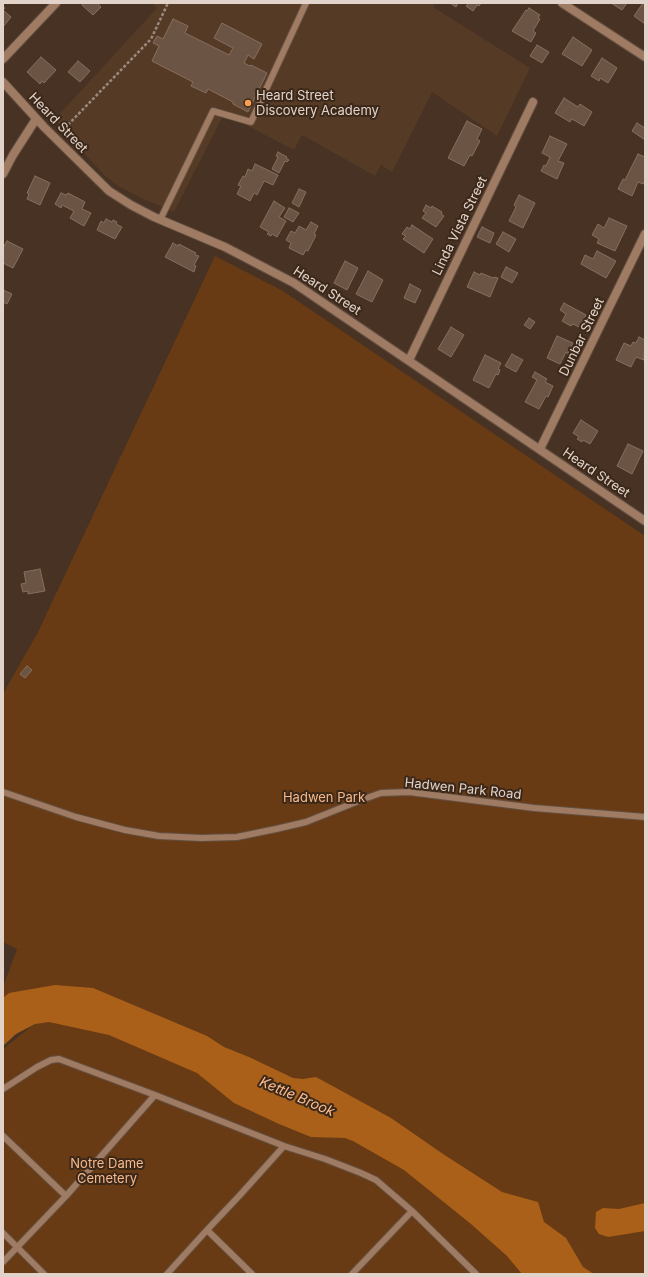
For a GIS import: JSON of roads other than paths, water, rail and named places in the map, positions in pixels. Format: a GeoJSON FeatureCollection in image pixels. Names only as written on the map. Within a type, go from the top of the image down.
{"type":"FeatureCollection","features":[{"type":"Feature","properties":{"kind":"street"},"geometry":{"type":"LineString","coordinates":[[3,59],[56,3]]}},
{"type":"Feature","properties":{"kind":"street"},"geometry":{"type":"LineString","coordinates":[[562,3],[645,57]]}},
{"type":"Feature","properties":{"kind":"street","name":"Heard Street"},"geometry":{"type":"LineString","coordinates":[[3,82],[36,119],[109,191],[131,205],[160,220],[226,247],[294,283],[645,521]]}},
{"type":"Feature","properties":{"kind":"street","name":"Linda Vista Street"},"geometry":{"type":"LineString","coordinates":[[409,360],[533,102]]}},
{"type":"Feature","properties":{"kind":"street"},"geometry":{"type":"LineString","coordinates":[[3,174],[12,155],[36,119]]}},
{"type":"Feature","properties":{"kind":"street","name":"Dunbar Street"},"geometry":{"type":"LineString","coordinates":[[540,449],[645,234]]}},
{"type":"Feature","properties":{"kind":"lane"},"geometry":{"type":"LineString","coordinates":[[160,220],[213,111],[251,122],[306,3]]}},
{"type":"Feature","properties":{"kind":"lane","name":"Hadwen Park Road"},"geometry":{"type":"LineString","coordinates":[[3,792],[76,817],[126,830],[159,836],[201,838],[237,837],[306,822],[381,793],[409,792],[534,808],[645,817]]}},
{"type":"Feature","properties":{"kind":"lane"},"geometry":{"type":"LineString","coordinates":[[3,1089],[37,1067],[51,1060],[59,1059],[284,1146],[339,1165],[376,1180],[412,1211],[476,1274]]}},
{"type":"Feature","properties":{"kind":"lane"},"geometry":{"type":"LineString","coordinates":[[3,1262],[66,1196],[154,1095]]}},
{"type":"Feature","properties":{"kind":"lane"},"geometry":{"type":"LineString","coordinates":[[3,1136],[66,1196]]}},
{"type":"Feature","properties":{"kind":"lane"},"geometry":{"type":"LineString","coordinates":[[167,1274],[284,1146]]}},
{"type":"Feature","properties":{"kind":"lane"},"geometry":{"type":"LineString","coordinates":[[352,1274],[412,1211]]}},
{"type":"Feature","properties":{"kind":"lane"},"geometry":{"type":"LineString","coordinates":[[207,1230],[252,1274]]}},
{"type":"Feature","properties":{"kind":"lane"},"geometry":{"type":"LineString","coordinates":[[3,1233],[44,1274]]}},
{"type":"Feature","properties":{"kind":"water","name":"Kettle Brook"},"geometry":{"type":"Polygon","coordinates":[[[55,985],[93,988],[207,1036],[224,1047],[293,1078],[303,1079],[316,1077],[391,1118],[502,1192],[538,1202],[544,1222],[566,1238],[583,1267],[594,1274],[522,1274],[507,1256],[471,1224],[404,1170],[345,1138],[311,1137],[279,1124],[234,1103],[197,1073],[109,1035],[49,1022],[35,1024],[16,1034],[3,1046],[3,998],[9,993],[55,985]]]}},
{"type":"Feature","properties":{"kind":"water"},"geometry":{"type":"Polygon","coordinates":[[[645,1203],[645,1231],[608,1237],[599,1234],[595,1228],[596,1212],[603,1208],[619,1209],[645,1203]]]}},
{"type":"Feature","properties":{"kind":"place","name":"Heard Street Discovery Academy"},"geometry":{"type":"Point","coordinates":[248,103]}},
{"type":"Feature","properties":{"kind":"park label","name":"Hadwen Park"},"geometry":{"type":"Point","coordinates":[324,798]}},
{"type":"Feature","properties":{"kind":"park label","name":"Notre Dame Cemetery"},"geometry":{"type":"Point","coordinates":[107,1172]}}]}
